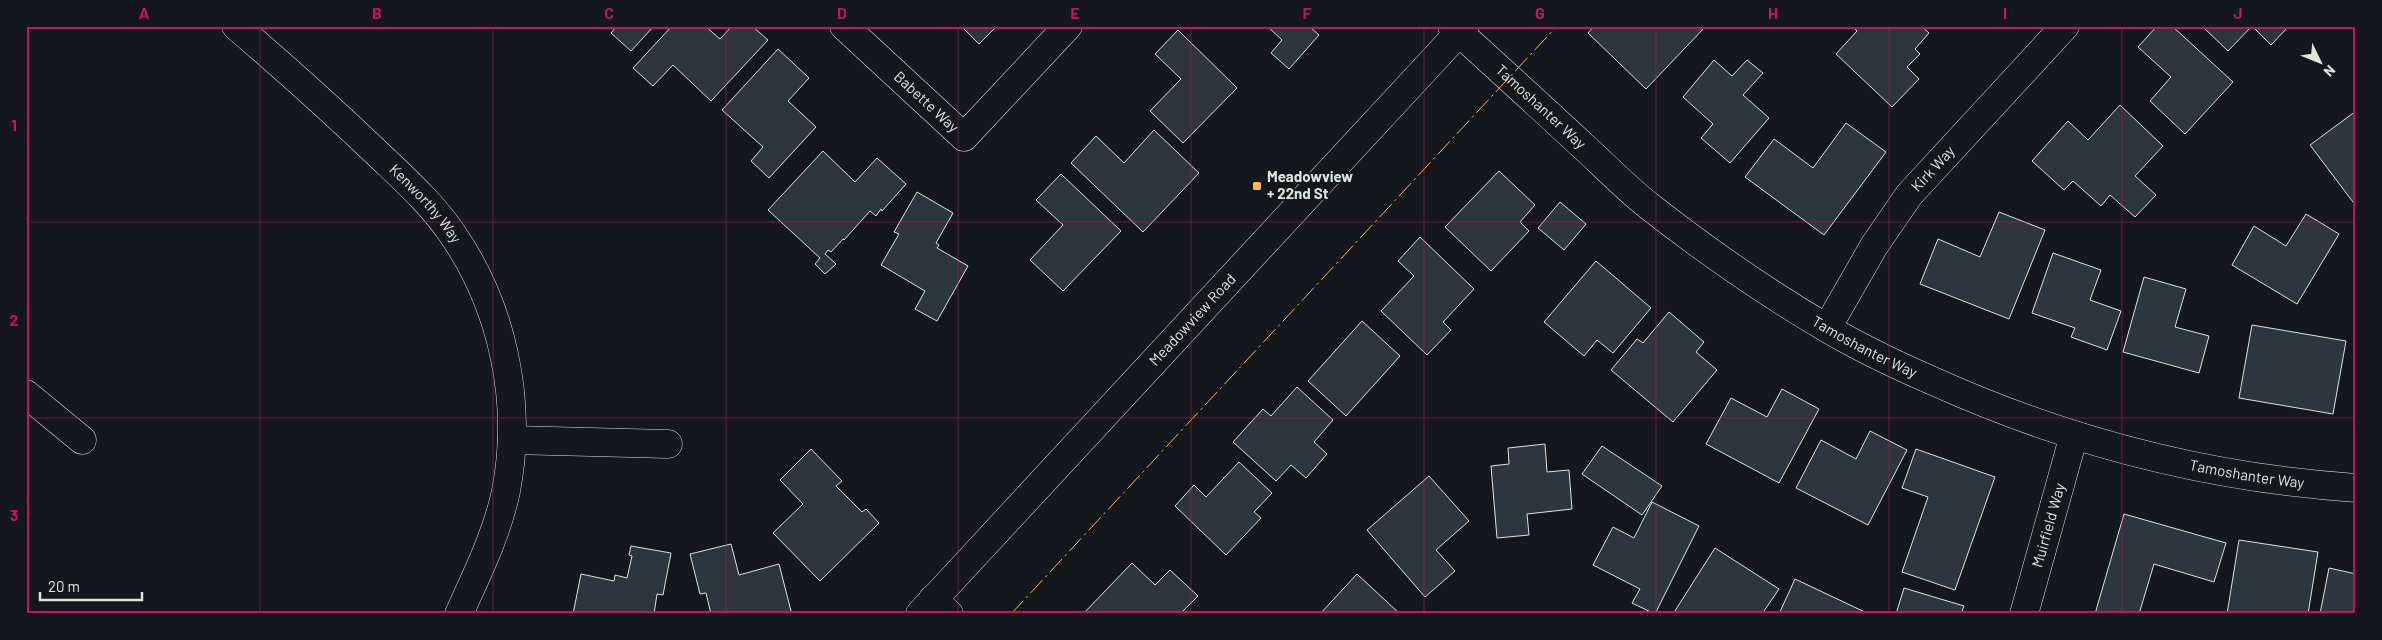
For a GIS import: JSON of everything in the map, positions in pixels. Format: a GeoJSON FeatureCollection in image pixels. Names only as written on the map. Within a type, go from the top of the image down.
{"type":"FeatureCollection","features":[{"type":"Feature","properties":{"kind":"street","name":"Kenworthy Way"},"geometry":{"type":"LineString","coordinates":[[236,26],[318,97],[421,196],[451,232],[475,271],[489,303],[503,347],[512,404],[512,440],[506,491],[494,535],[459,614]]}},
{"type":"Feature","properties":{"kind":"street","name":"Babette Way"},"geometry":{"type":"LineString","coordinates":[[844,26],[964,137],[1068,26]]}},
{"type":"Feature","properties":{"kind":"street","name":"Kirk Way"},"geometry":{"type":"LineString","coordinates":[[1827,328],[1874,246],[1909,195],[2065,26]]}},
{"type":"Feature","properties":{"kind":"street","name":"Tamoshanter Way"},"geometry":{"type":"LineString","coordinates":[[1459,28],[1647,204],[1734,270],[1827,328],[1884,359],[1983,403],[2074,435],[2148,456],[2212,470],[2320,486],[2356,488]]}},
{"type":"Feature","properties":{"kind":"street","name":"Meadowview Road"},"geometry":{"type":"LineString","coordinates":[[934,609],[1459,28]]}},
{"type":"Feature","properties":{"kind":"street"},"geometry":{"type":"LineString","coordinates":[[26,394],[82,440]]}},
{"type":"Feature","properties":{"kind":"street","name":"Muirfield Way"},"geometry":{"type":"LineString","coordinates":[[2024,614],[2074,435]]}},
{"type":"Feature","properties":{"kind":"street"},"geometry":{"type":"LineString","coordinates":[[512,440],[668,444]]}},
{"type":"Feature","properties":{"kind":"building"},"geometry":{"type":"Polygon","coordinates":[[[617,26],[654,26],[631,51],[611,33],[617,26]]]}},
{"type":"Feature","properties":{"kind":"building"},"geometry":{"type":"Polygon","coordinates":[[[672,26],[705,26],[720,39],[732,26],[752,26],[768,40],[711,101],[673,65],[653,86],[633,68],[672,26]]]}},
{"type":"Feature","properties":{"kind":"building"},"geometry":{"type":"Polygon","coordinates":[[[961,26],[997,26],[979,44],[961,26]]]}},
{"type":"Feature","properties":{"kind":"building"},"geometry":{"type":"Polygon","coordinates":[[[1267,26],[1309,26],[1319,35],[1289,69],[1271,53],[1282,40],[1267,26]]]}},
{"type":"Feature","properties":{"kind":"building"},"geometry":{"type":"Polygon","coordinates":[[[1594,26],[1706,26],[1646,89],[1588,33],[1594,26]]]}},
{"type":"Feature","properties":{"kind":"building"},"geometry":{"type":"Polygon","coordinates":[[[1852,26],[1921,26],[1929,33],[1915,49],[1920,54],[1907,67],[1919,79],[1892,107],[1836,54],[1857,31],[1852,26]]]}},
{"type":"Feature","properties":{"kind":"building"},"geometry":{"type":"Polygon","coordinates":[[[2157,26],[2172,26],[2233,82],[2185,134],[2150,101],[2171,77],[2138,47],[2157,26]]]}},
{"type":"Feature","properties":{"kind":"building"},"geometry":{"type":"Polygon","coordinates":[[[2202,26],[2252,26],[2228,51],[2202,26]]]}},
{"type":"Feature","properties":{"kind":"building"},"geometry":{"type":"Polygon","coordinates":[[[2252,26],[2289,26],[2271,45],[2252,26]]]}},
{"type":"Feature","properties":{"kind":"building"},"geometry":{"type":"Polygon","coordinates":[[[1178,30],[1237,88],[1183,143],[1150,111],[1181,79],[1155,54],[1178,30]]]}},
{"type":"Feature","properties":{"kind":"building"},"geometry":{"type":"Polygon","coordinates":[[[778,49],[809,78],[788,101],[816,127],[769,178],[751,161],[763,147],[722,110],[778,49]]]}},
{"type":"Feature","properties":{"kind":"building"},"geometry":{"type":"Polygon","coordinates":[[[1714,60],[1732,76],[1747,60],[1763,73],[1743,95],[1769,118],[1730,163],[1701,138],[1713,124],[1683,97],[1714,60]]]}},
{"type":"Feature","properties":{"kind":"building"},"geometry":{"type":"Polygon","coordinates":[[[2120,105],[2163,146],[2135,176],[2156,195],[2135,217],[2110,195],[2101,206],[2073,181],[2064,190],[2032,161],[2068,121],[2088,140],[2120,105]]]}},
{"type":"Feature","properties":{"kind":"building"},"geometry":{"type":"Polygon","coordinates":[[[2356,111],[2356,206],[2310,145],[2356,111]]]}},
{"type":"Feature","properties":{"kind":"building"},"geometry":{"type":"Polygon","coordinates":[[[1846,123],[1886,152],[1824,235],[1745,177],[1774,139],[1813,168],[1846,123]]]}},
{"type":"Feature","properties":{"kind":"building"},"geometry":{"type":"Polygon","coordinates":[[[1154,130],[1199,173],[1143,232],[1071,163],[1096,136],[1124,163],[1154,130]]]}},
{"type":"Feature","properties":{"kind":"building"},"geometry":{"type":"Polygon","coordinates":[[[823,151],[855,182],[877,158],[906,184],[882,211],[881,209],[876,216],[870,211],[844,240],[831,252],[828,250],[825,254],[836,264],[825,274],[815,264],[820,258],[768,210],[823,151]]]}},
{"type":"Feature","properties":{"kind":"building"},"geometry":{"type":"Polygon","coordinates":[[[1499,171],[1535,205],[1520,222],[1529,231],[1491,271],[1445,227],[1499,171]]]}},
{"type":"Feature","properties":{"kind":"building"},"geometry":{"type":"Polygon","coordinates":[[[1061,174],[1121,231],[1063,291],[1030,260],[1063,225],[1036,200],[1061,174]]]}},
{"type":"Feature","properties":{"kind":"building"},"geometry":{"type":"Polygon","coordinates":[[[917,192],[953,213],[936,243],[939,245],[937,248],[968,266],[937,321],[915,309],[925,291],[881,265],[899,234],[894,232],[917,192]]]}},
{"type":"Feature","properties":{"kind":"building"},"geometry":{"type":"Polygon","coordinates":[[[1560,202],[1586,224],[1564,250],[1538,228],[1560,202]]]}},
{"type":"Feature","properties":{"kind":"building"},"geometry":{"type":"Polygon","coordinates":[[[1999,212],[2045,230],[2009,319],[1920,284],[1938,239],[1980,257],[1999,212]]]}},
{"type":"Feature","properties":{"kind":"building"},"geometry":{"type":"Polygon","coordinates":[[[2306,214],[2339,234],[2297,304],[2232,265],[2254,226],[2286,246],[2306,214]]]}},
{"type":"Feature","properties":{"kind":"building"},"geometry":{"type":"Polygon","coordinates":[[[1420,237],[1474,289],[1443,322],[1451,330],[1427,355],[1381,311],[1414,276],[1398,261],[1420,237]]]}},
{"type":"Feature","properties":{"kind":"building"},"geometry":{"type":"Polygon","coordinates":[[[2053,253],[2101,270],[2090,300],[2121,311],[2107,350],[2071,337],[2075,328],[2032,313],[2053,253]]]}},
{"type":"Feature","properties":{"kind":"building"},"geometry":{"type":"Polygon","coordinates":[[[1596,261],[1651,308],[1613,353],[1597,340],[1584,356],[1544,322],[1596,261]]]}},
{"type":"Feature","properties":{"kind":"building"},"geometry":{"type":"Polygon","coordinates":[[[2144,277],[2186,289],[2175,327],[2209,336],[2199,373],[2123,352],[2144,277]]]}},
{"type":"Feature","properties":{"kind":"building"},"geometry":{"type":"Polygon","coordinates":[[[1669,312],[1704,342],[1696,352],[1717,370],[1673,422],[1611,370],[1637,339],[1643,343],[1669,312]]]}},
{"type":"Feature","properties":{"kind":"building"},"geometry":{"type":"Polygon","coordinates":[[[1362,321],[1400,356],[1346,416],[1308,381],[1362,321]]]}},
{"type":"Feature","properties":{"kind":"building"},"geometry":{"type":"Polygon","coordinates":[[[2252,325],[2346,341],[2333,414],[2239,398],[2252,325]]]}},
{"type":"Feature","properties":{"kind":"building"},"geometry":{"type":"Polygon","coordinates":[[[1297,387],[1333,420],[1314,442],[1327,454],[1306,478],[1291,465],[1276,481],[1233,442],[1263,409],[1271,416],[1297,387]]]}},
{"type":"Feature","properties":{"kind":"building"},"geometry":{"type":"Polygon","coordinates":[[[1782,389],[1819,409],[1779,483],[1706,444],[1731,398],[1767,417],[1782,389]]]}},
{"type":"Feature","properties":{"kind":"building"},"geometry":{"type":"Polygon","coordinates":[[[1870,431],[1907,450],[1868,525],[1796,488],[1821,440],[1856,459],[1870,431]]]}},
{"type":"Feature","properties":{"kind":"building"},"geometry":{"type":"Polygon","coordinates":[[[1545,444],[1547,472],[1569,470],[1572,509],[1527,514],[1529,535],[1497,538],[1491,466],[1509,464],[1508,448],[1545,444]]]}},
{"type":"Feature","properties":{"kind":"building"},"geometry":{"type":"Polygon","coordinates":[[[1602,446],[1662,486],[1642,515],[1582,474],[1602,446]]]}},
{"type":"Feature","properties":{"kind":"building"},"geometry":{"type":"Polygon","coordinates":[[[811,449],[842,481],[836,486],[862,512],[866,509],[879,523],[820,581],[773,533],[803,504],[780,480],[811,449]]]}},
{"type":"Feature","properties":{"kind":"building"},"geometry":{"type":"Polygon","coordinates":[[[1916,449],[1995,477],[1955,590],[1902,572],[1928,497],[1902,488],[1916,449]]]}},
{"type":"Feature","properties":{"kind":"building"},"geometry":{"type":"Polygon","coordinates":[[[1239,462],[1272,493],[1254,512],[1261,518],[1226,555],[1175,506],[1194,485],[1206,497],[1239,462]]]}},
{"type":"Feature","properties":{"kind":"building"},"geometry":{"type":"Polygon","coordinates":[[[1429,476],[1469,521],[1436,550],[1455,571],[1425,597],[1367,530],[1429,476]]]}},
{"type":"Feature","properties":{"kind":"building"},"geometry":{"type":"Polygon","coordinates":[[[1652,502],[1699,526],[1655,614],[1632,603],[1640,589],[1593,565],[1613,527],[1634,538],[1652,502]]]}},
{"type":"Feature","properties":{"kind":"building"},"geometry":{"type":"Polygon","coordinates":[[[2124,514],[2226,543],[2214,582],[2154,564],[2139,614],[2095,614],[2124,514]]]}},
{"type":"Feature","properties":{"kind":"building"},"geometry":{"type":"Polygon","coordinates":[[[2239,540],[2318,552],[2308,614],[2227,614],[2239,540]]]}},
{"type":"Feature","properties":{"kind":"building"},"geometry":{"type":"Polygon","coordinates":[[[731,544],[739,575],[779,564],[791,611],[782,614],[711,614],[706,593],[700,594],[690,554],[731,544]]]}},
{"type":"Feature","properties":{"kind":"building"},"geometry":{"type":"Polygon","coordinates":[[[631,546],[671,553],[663,595],[657,594],[654,614],[573,614],[581,574],[614,581],[615,575],[627,578],[632,556],[629,555],[631,546]]]}},
{"type":"Feature","properties":{"kind":"building"},"geometry":{"type":"Polygon","coordinates":[[[1715,548],[1779,589],[1762,614],[1673,614],[1715,548]]]}},
{"type":"Feature","properties":{"kind":"building"},"geometry":{"type":"Polygon","coordinates":[[[1132,563],[1155,585],[1170,570],[1198,596],[1180,614],[1083,614],[1132,563]]]}},
{"type":"Feature","properties":{"kind":"building"},"geometry":{"type":"Polygon","coordinates":[[[2329,568],[2356,574],[2356,614],[2320,614],[2329,568]]]}},
{"type":"Feature","properties":{"kind":"building"},"geometry":{"type":"Polygon","coordinates":[[[1357,574],[1400,614],[1320,614],[1357,574]]]}},
{"type":"Feature","properties":{"kind":"building"},"geometry":{"type":"Polygon","coordinates":[[[1795,579],[1869,614],[1779,614],[1795,579]]]}},
{"type":"Feature","properties":{"kind":"building"},"geometry":{"type":"Polygon","coordinates":[[[1904,588],[1964,606],[1961,614],[1896,614],[1904,588]]]}},
{"type":"Feature","properties":{"kind":"power"},"geometry":{"type":"LineString","coordinates":[[1011,614],[1557,26]]}},
{"type":"Feature","properties":{"kind":"place","name":"Meadowview + 22nd St"},"geometry":{"type":"Point","coordinates":[1257,186]}}]}
